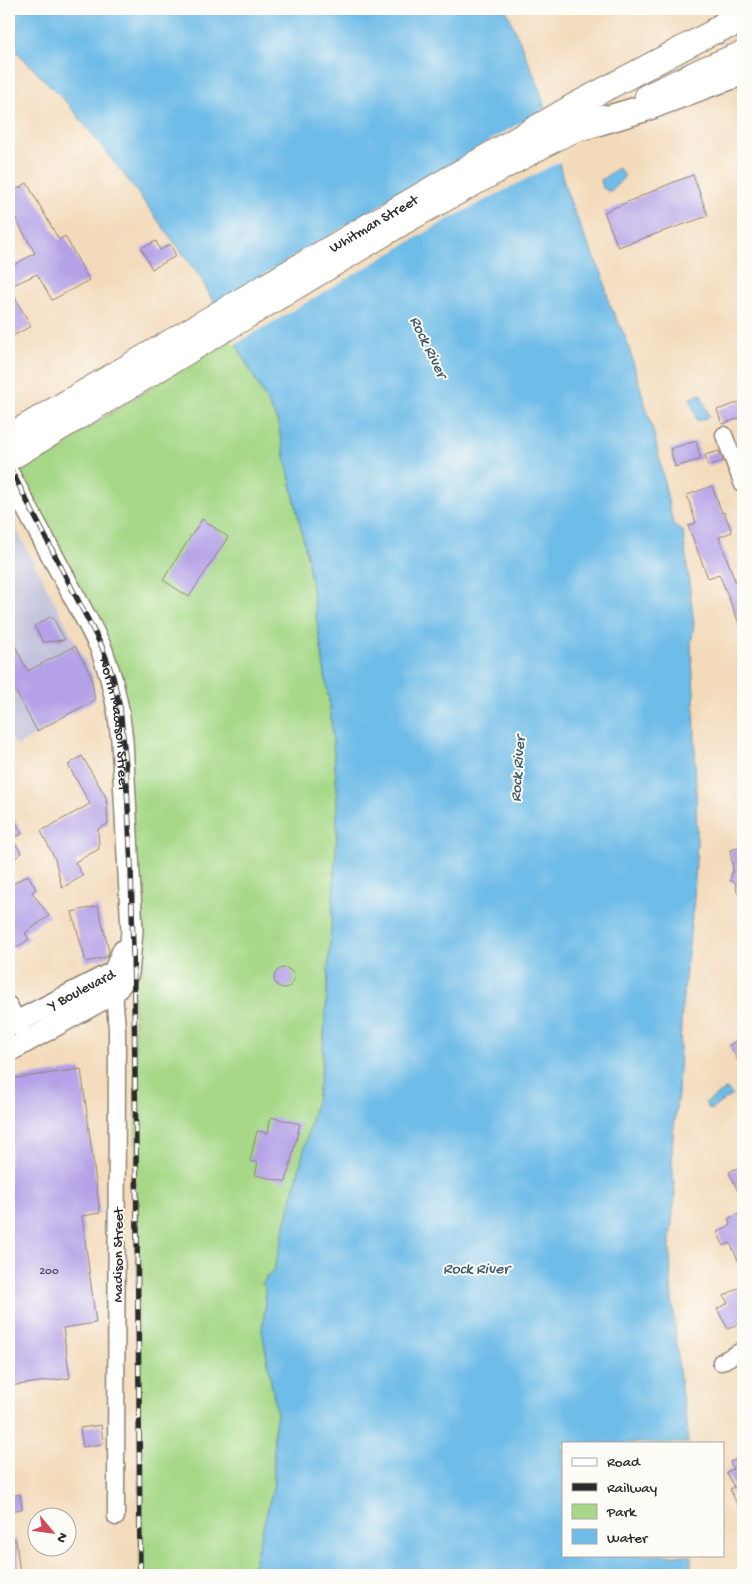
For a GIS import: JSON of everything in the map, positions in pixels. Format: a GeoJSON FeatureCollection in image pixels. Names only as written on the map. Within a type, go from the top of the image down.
{"type":"FeatureCollection","features":[{"type":"Feature","properties":{"kind":"main road"},"geometry":{"type":"LineString","coordinates":[[717,30],[743,10]]}},
{"type":"Feature","properties":{"kind":"main road","name":"Whitman Street"},"geometry":{"type":"LineString","coordinates":[[9,459],[44,427],[136,372],[559,137],[579,116],[717,30],[743,22]]}},
{"type":"Feature","properties":{"kind":"main road","name":"Whitman Street"},"geometry":{"type":"LineString","coordinates":[[579,116],[743,53]]}},
{"type":"Feature","properties":{"kind":"main road"},"geometry":{"type":"LineString","coordinates":[[579,116],[645,108],[743,72]]}},
{"type":"Feature","properties":{"kind":"main road","name":"Whitman Street"},"geometry":{"type":"LineString","coordinates":[[9,436],[44,427]]}},
{"type":"Feature","properties":{"kind":"street"},"geometry":{"type":"LineString","coordinates":[[724,435],[743,485]]}},
{"type":"Feature","properties":{"kind":"street","name":"North Madison Street"},"geometry":{"type":"LineString","coordinates":[[9,475],[90,626],[111,678],[118,709],[124,768],[132,931],[128,974],[114,993]]}},
{"type":"Feature","properties":{"kind":"street","name":"Y Boulevard"},"geometry":{"type":"LineString","coordinates":[[12,1017],[114,972],[132,931]]}},
{"type":"Feature","properties":{"kind":"street","name":"Y Boulevard"},"geometry":{"type":"LineString","coordinates":[[9,1051],[114,993]]}},
{"type":"Feature","properties":{"kind":"street","name":"Madison Street"},"geometry":{"type":"LineString","coordinates":[[114,993],[117,1028],[116,1517]]}},
{"type":"Feature","properties":{"kind":"street"},"geometry":{"type":"LineString","coordinates":[[12,1017],[28,1042]]}},
{"type":"Feature","properties":{"kind":"street"},"geometry":{"type":"LineString","coordinates":[[720,1362],[743,1350]]}},
{"type":"Feature","properties":{"kind":"shaded area"},"geometry":{"type":"Polygon","coordinates":[[[9,515],[92,674],[95,700],[17,746],[9,735],[9,515]]]}},
{"type":"Feature","properties":{"kind":"green space"},"geometry":{"type":"Polygon","coordinates":[[[232,336],[277,420],[307,556],[330,707],[337,790],[337,836],[322,1067],[316,1101],[275,1266],[273,1271],[266,1276],[262,1330],[277,1414],[274,1430],[274,1484],[251,1575],[140,1575],[134,992],[120,708],[14,475],[232,336]]]}},
{"type":"Feature","properties":{"kind":"water","name":"Rock River"},"geometry":{"type":"Polygon","coordinates":[[[9,9],[506,9],[539,87],[566,190],[584,236],[603,276],[609,303],[626,338],[655,438],[673,524],[683,531],[694,624],[691,643],[694,692],[697,841],[694,899],[682,1006],[678,1093],[673,1134],[672,1160],[675,1194],[670,1240],[671,1288],[688,1442],[562,1442],[562,1556],[691,1556],[691,1575],[251,1575],[274,1484],[274,1430],[277,1414],[262,1330],[265,1287],[262,1284],[275,1266],[316,1101],[322,1067],[337,836],[337,790],[330,707],[307,556],[277,420],[200,277],[125,176],[69,105],[9,44],[9,9]]]}},
{"type":"Feature","properties":{"kind":"water"},"geometry":{"type":"Polygon","coordinates":[[[618,168],[625,176],[610,192],[603,188],[601,180],[618,168]]]}},
{"type":"Feature","properties":{"kind":"water"},"geometry":{"type":"Polygon","coordinates":[[[701,394],[709,417],[697,421],[690,398],[701,394]]]}},
{"type":"Feature","properties":{"kind":"water"},"geometry":{"type":"Polygon","coordinates":[[[727,1089],[732,1095],[710,1110],[705,1103],[727,1089]]]}},
{"type":"Feature","properties":{"kind":"pier"},"geometry":{"type":"Polygon","coordinates":[[[547,107],[561,161],[447,220],[234,345],[212,305],[547,107]]]}},
{"type":"Feature","properties":{"kind":"building"},"geometry":{"type":"Polygon","coordinates":[[[693,175],[708,216],[618,247],[604,212],[693,175]]]}},
{"type":"Feature","properties":{"kind":"building"},"geometry":{"type":"Polygon","coordinates":[[[27,183],[59,240],[65,236],[89,280],[52,300],[37,274],[9,287],[9,268],[35,253],[9,207],[9,194],[27,183]]]}},
{"type":"Feature","properties":{"kind":"building"},"geometry":{"type":"Polygon","coordinates":[[[156,241],[160,250],[170,244],[176,256],[152,269],[141,248],[156,241]]]}},
{"type":"Feature","properties":{"kind":"building"},"geometry":{"type":"Polygon","coordinates":[[[9,287],[31,326],[9,338],[9,287]]]}},
{"type":"Feature","properties":{"kind":"building"},"geometry":{"type":"Polygon","coordinates":[[[743,401],[743,417],[722,424],[717,410],[743,401]]]}},
{"type":"Feature","properties":{"kind":"building"},"geometry":{"type":"Polygon","coordinates":[[[696,441],[701,459],[675,467],[670,449],[696,441]]]}},
{"type":"Feature","properties":{"kind":"building"},"geometry":{"type":"Polygon","coordinates":[[[719,451],[723,461],[708,466],[705,455],[719,451]]]}},
{"type":"Feature","properties":{"kind":"building"},"geometry":{"type":"Polygon","coordinates":[[[712,486],[722,513],[724,512],[732,532],[719,537],[735,581],[743,578],[743,633],[719,574],[708,578],[688,526],[696,523],[687,495],[712,486]]]}},
{"type":"Feature","properties":{"kind":"building"},"geometry":{"type":"Polygon","coordinates":[[[202,519],[228,537],[189,597],[163,580],[202,519]]]}},
{"type":"Feature","properties":{"kind":"building"},"geometry":{"type":"Polygon","coordinates":[[[52,616],[65,640],[43,642],[34,626],[52,616]]]}},
{"type":"Feature","properties":{"kind":"building"},"geometry":{"type":"Polygon","coordinates":[[[9,635],[28,671],[75,646],[91,675],[95,700],[37,731],[9,679],[9,635]]]}},
{"type":"Feature","properties":{"kind":"building"},"geometry":{"type":"Polygon","coordinates":[[[82,756],[106,797],[108,824],[98,829],[99,849],[75,862],[83,876],[62,888],[55,859],[41,831],[90,804],[68,765],[82,756]]]}},
{"type":"Feature","properties":{"kind":"building"},"geometry":{"type":"Polygon","coordinates":[[[9,809],[22,834],[12,839],[22,853],[9,863],[9,809]]]}},
{"type":"Feature","properties":{"kind":"building"},"geometry":{"type":"Polygon","coordinates":[[[739,845],[743,846],[743,892],[737,892],[735,882],[730,881],[733,869],[730,850],[738,848],[739,845]]]}},
{"type":"Feature","properties":{"kind":"building"},"geometry":{"type":"Polygon","coordinates":[[[28,875],[36,889],[32,892],[49,916],[25,933],[29,939],[15,949],[9,940],[9,886],[28,875]]]}},
{"type":"Feature","properties":{"kind":"building"},"geometry":{"type":"Polygon","coordinates":[[[98,906],[109,951],[107,957],[86,962],[72,912],[98,906]]]}},
{"type":"Feature","properties":{"kind":"building"},"geometry":{"type":"Polygon","coordinates":[[[280,968],[288,968],[294,974],[294,982],[288,988],[280,988],[274,982],[274,974],[280,968]]]}},
{"type":"Feature","properties":{"kind":"building"},"geometry":{"type":"Polygon","coordinates":[[[743,1037],[743,1069],[729,1045],[743,1037]]]}},
{"type":"Feature","properties":{"kind":"building"},"geometry":{"type":"Polygon","coordinates":[[[81,1069],[100,1213],[82,1216],[96,1323],[63,1328],[70,1378],[9,1386],[9,1157],[11,1157],[9,1144],[9,1079],[81,1069]]]}},
{"type":"Feature","properties":{"kind":"building"},"geometry":{"type":"Polygon","coordinates":[[[271,1117],[300,1124],[286,1182],[255,1175],[258,1163],[250,1161],[257,1131],[268,1133],[271,1117]]]}},
{"type":"Feature","properties":{"kind":"building"},"geometry":{"type":"Polygon","coordinates":[[[743,1165],[743,1202],[729,1172],[743,1165]]]}},
{"type":"Feature","properties":{"kind":"building"},"geometry":{"type":"Polygon","coordinates":[[[743,1212],[743,1271],[730,1243],[724,1246],[717,1232],[731,1225],[728,1219],[743,1212]]]}},
{"type":"Feature","properties":{"kind":"building"},"geometry":{"type":"Polygon","coordinates":[[[743,1285],[743,1321],[728,1329],[717,1309],[728,1303],[724,1296],[743,1285]]]}},
{"type":"Feature","properties":{"kind":"building"},"geometry":{"type":"Polygon","coordinates":[[[101,1425],[103,1444],[83,1447],[80,1428],[101,1425]]]}},
{"type":"Feature","properties":{"kind":"building"},"geometry":{"type":"Polygon","coordinates":[[[743,1456],[743,1517],[730,1489],[734,1487],[726,1472],[733,1469],[730,1462],[743,1456]]]}},
{"type":"Feature","properties":{"kind":"building"},"geometry":{"type":"Polygon","coordinates":[[[20,1494],[22,1509],[9,1511],[9,1496],[20,1494]]]}},
{"type":"Feature","properties":{"kind":"building"},"geometry":{"type":"Polygon","coordinates":[[[16,1539],[20,1575],[9,1575],[9,1540],[16,1539]]]}},
{"type":"Feature","properties":{"kind":"railway"},"geometry":{"type":"LineString","coordinates":[[9,466],[102,647],[113,677],[120,708],[126,767],[131,867],[134,992],[140,1575]]}}]}
